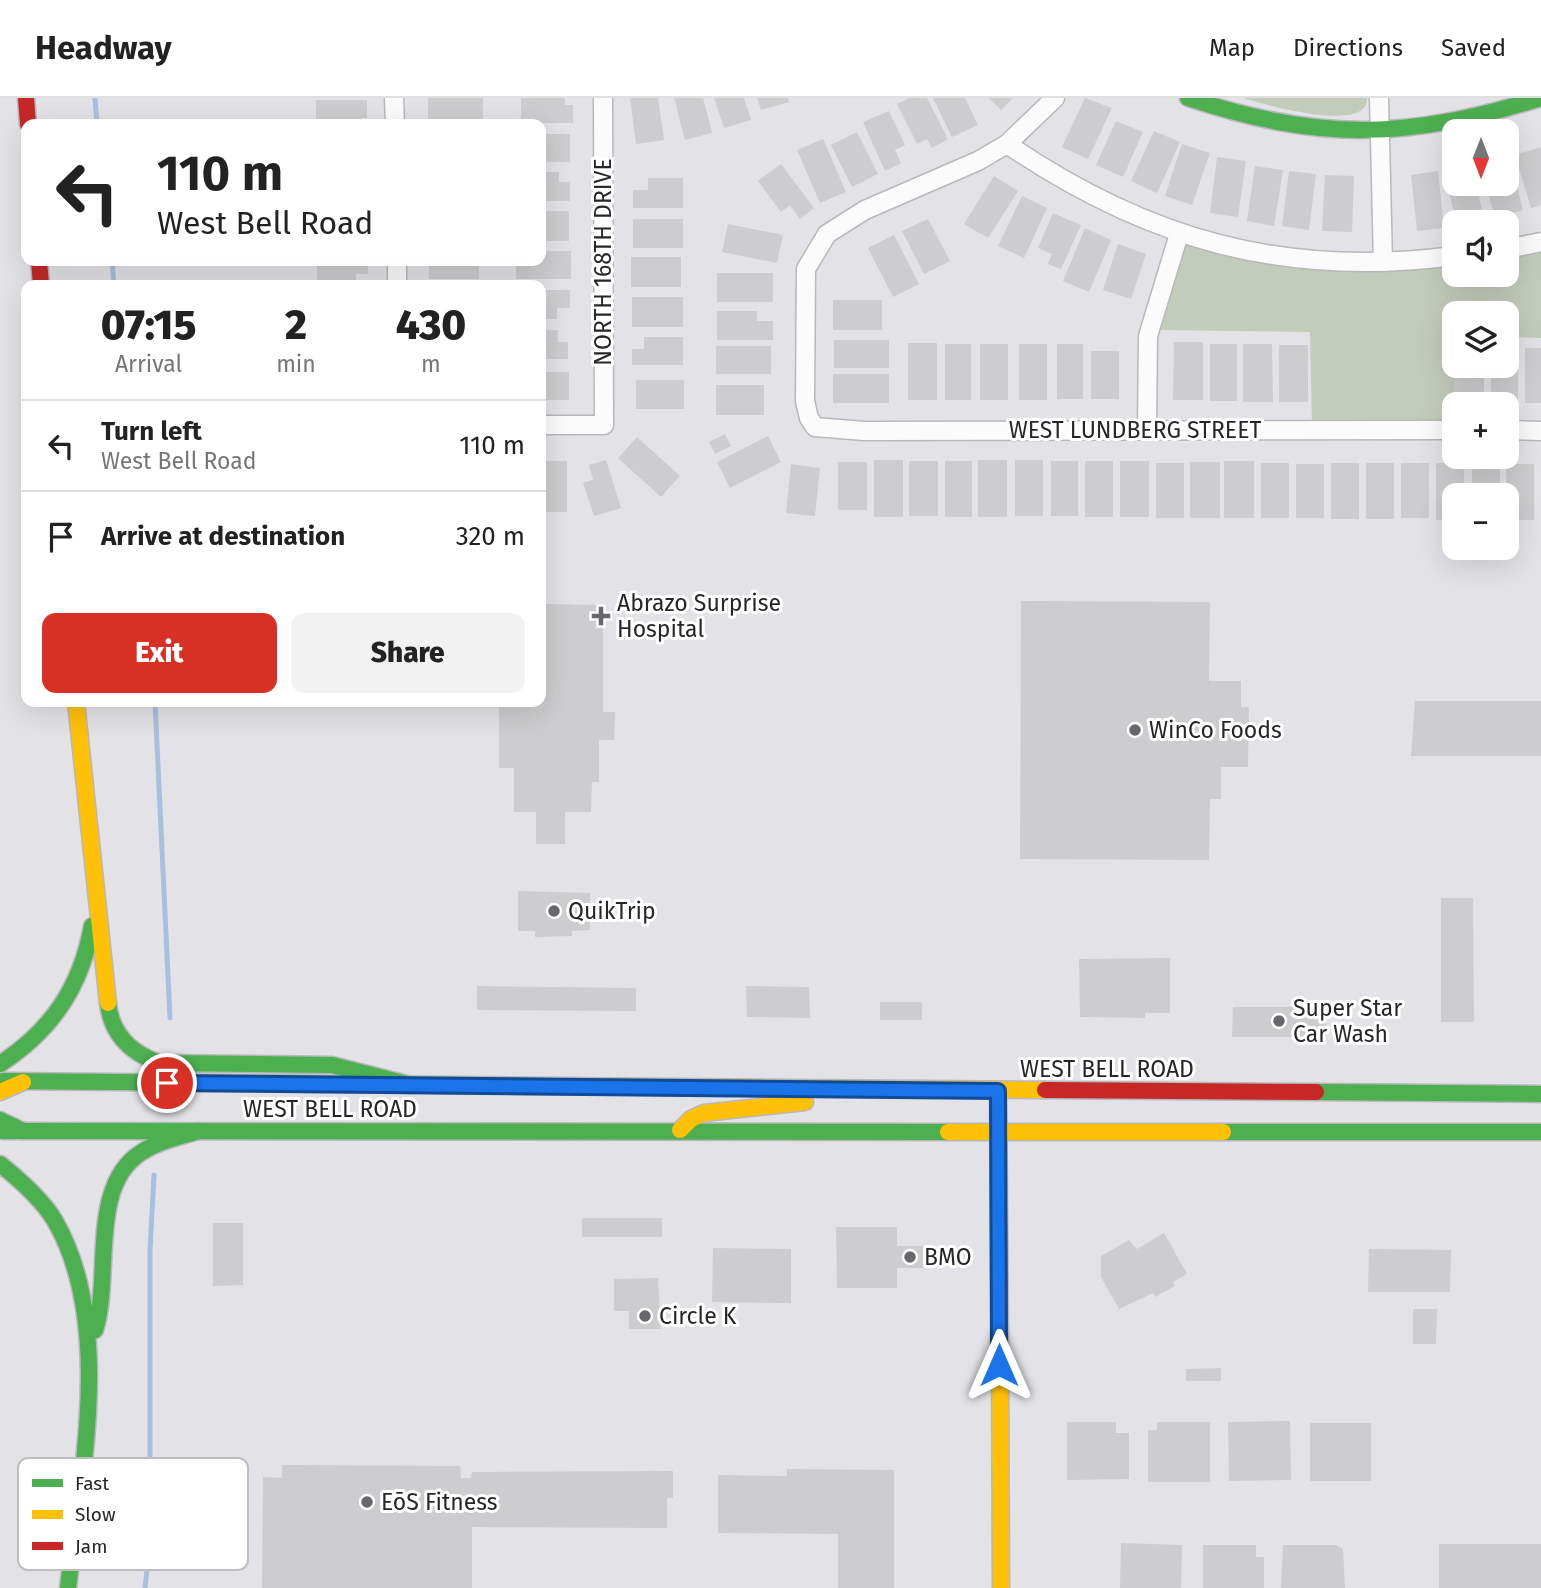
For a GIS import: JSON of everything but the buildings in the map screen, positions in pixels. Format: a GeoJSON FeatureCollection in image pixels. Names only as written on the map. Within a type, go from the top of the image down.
{"type":"FeatureCollection","features":[{"type":"Feature","properties":{"kind":"main road"},"geometry":{"type":"LineString","coordinates":[[26,98],[28,119]]}},
{"type":"Feature","properties":{"kind":"main road"},"geometry":{"type":"LineString","coordinates":[[1188,98],[1281,126],[1316,131],[1379,133],[1471,121],[1541,98]]}},
{"type":"Feature","properties":{"kind":"main road"},"geometry":{"type":"LineString","coordinates":[[76,707],[95,898],[106,962],[109,1014],[118,1037],[141,1057],[159,1063],[332,1065],[411,1085]]}},
{"type":"Feature","properties":{"kind":"main road"},"geometry":{"type":"LineString","coordinates":[[0,1064],[23,1049],[49,1026],[67,1004],[86,962],[95,898]]}},
{"type":"Feature","properties":{"kind":"main road","name":"WEST BELL ROAD"},"geometry":{"type":"LineString","coordinates":[[0,1081],[411,1085],[677,1095],[839,1090],[1533,1093]]}},
{"type":"Feature","properties":{"kind":"main road"},"geometry":{"type":"LineString","coordinates":[[0,1092],[23,1082]]}},
{"type":"Feature","properties":{"kind":"main road"},"geometry":{"type":"LineString","coordinates":[[680,1130],[694,1114],[706,1110],[785,1109],[839,1090]]}},
{"type":"Feature","properties":{"kind":"main road"},"geometry":{"type":"LineString","coordinates":[[998,1091],[1001,1588]]}},
{"type":"Feature","properties":{"kind":"main road"},"geometry":{"type":"LineString","coordinates":[[1511,1114],[1533,1093]]}},
{"type":"Feature","properties":{"kind":"main road"},"geometry":{"type":"LineString","coordinates":[[1524,1132],[1539,1113]]}},
{"type":"Feature","properties":{"kind":"main road"},"geometry":{"type":"LineString","coordinates":[[1392,1132],[1425,1114]]}},
{"type":"Feature","properties":{"kind":"main road"},"geometry":{"type":"LineString","coordinates":[[474,1131],[518,1116]]}},
{"type":"Feature","properties":{"kind":"main road"},"geometry":{"type":"LineString","coordinates":[[0,1120],[23,1131]]}},
{"type":"Feature","properties":{"kind":"main road","name":"WEST BELL ROAD"},"geometry":{"type":"LineString","coordinates":[[0,1131],[1541,1132]]}},
{"type":"Feature","properties":{"kind":"main road"},"geometry":{"type":"LineString","coordinates":[[88,1353],[101,1312],[115,1185],[126,1165],[150,1147],[198,1131]]}},
{"type":"Feature","properties":{"kind":"main road"},"geometry":{"type":"LineString","coordinates":[[0,1164],[23,1184],[56,1222],[69,1248],[81,1293],[88,1353],[79,1458]]}},
{"type":"Feature","properties":{"kind":"main road"},"geometry":{"type":"LineString","coordinates":[[68,1588],[70,1570]]}},
{"type":"Feature","properties":{"kind":"street"},"geometry":{"type":"LineString","coordinates":[[394,98],[395,119]]}},
{"type":"Feature","properties":{"kind":"street","name":"NORTH 168TH DRIVE"},"geometry":{"type":"LineString","coordinates":[[546,425],[604,425],[603,98]]}},
{"type":"Feature","properties":{"kind":"street"},"geometry":{"type":"LineString","coordinates":[[1055,98],[1007,144],[1060,180],[1124,213],[1179,234],[1280,257],[1326,262],[1383,262],[1442,257]]}},
{"type":"Feature","properties":{"kind":"street"},"geometry":{"type":"LineString","coordinates":[[1379,98],[1383,262]]}},
{"type":"Feature","properties":{"kind":"street","name":"WEST LUNDBERG STREET"},"geometry":{"type":"LineString","coordinates":[[1007,144],[978,161],[865,210],[827,234],[815,250],[806,269],[805,401],[809,418],[815,427],[864,431],[1442,430]]}},
{"type":"Feature","properties":{"kind":"street"},"geometry":{"type":"LineString","coordinates":[[1147,430],[1147,336],[1179,234]]}},
{"type":"Feature","properties":{"kind":"street"},"geometry":{"type":"LineString","coordinates":[[1519,247],[1541,242]]}},
{"type":"Feature","properties":{"kind":"street"},"geometry":{"type":"LineString","coordinates":[[1519,430],[1541,431]]}},
{"type":"Feature","properties":{"kind":"green space"},"geometry":{"type":"Polygon","coordinates":[[[1243,98],[1367,98],[1363,109],[1334,116],[1292,110],[1243,98]]]}},
{"type":"Feature","properties":{"kind":"green space"},"geometry":{"type":"Polygon","coordinates":[[[1185,244],[1282,263],[1442,263],[1442,287],[1519,287],[1519,249],[1541,244],[1541,338],[1519,337],[1519,301],[1442,301],[1442,378],[1459,378],[1460,392],[1442,392],[1442,427],[1312,426],[1310,332],[1155,330],[1185,244]]]}},
{"type":"Feature","properties":{"kind":"waterway"},"geometry":{"type":"LineString","coordinates":[[95,98],[97,119]]}},
{"type":"Feature","properties":{"kind":"waterway"},"geometry":{"type":"LineString","coordinates":[[112,266],[114,280]]}},
{"type":"Feature","properties":{"kind":"waterway"},"geometry":{"type":"LineString","coordinates":[[155,707],[170,1018]]}},
{"type":"Feature","properties":{"kind":"waterway"},"geometry":{"type":"LineString","coordinates":[[150,1458],[150,1250],[154,1175]]}},
{"type":"Feature","properties":{"kind":"waterway"},"geometry":{"type":"LineString","coordinates":[[145,1588],[147,1570]]}},
{"type":"Feature","properties":{"kind":"traffic: fast"},"geometry":{"type":"LineString","coordinates":[[1188,98],[1281,122],[1364,130],[1406,128],[1448,121],[1541,98]]}},
{"type":"Feature","properties":{"kind":"traffic: fast"},"geometry":{"type":"LineString","coordinates":[[0,1064],[35,1037],[61,1005],[80,969],[92,926]]}},
{"type":"Feature","properties":{"kind":"traffic: fast"},"geometry":{"type":"LineString","coordinates":[[108,1003],[113,1024],[124,1041],[140,1054],[159,1063],[332,1065],[411,1085]]}},
{"type":"Feature","properties":{"kind":"traffic: fast"},"geometry":{"type":"LineString","coordinates":[[3,1081],[556,1086]]}},
{"type":"Feature","properties":{"kind":"traffic: fast"},"geometry":{"type":"LineString","coordinates":[[1316,1092],[1541,1094]]}},
{"type":"Feature","properties":{"kind":"traffic: fast"},"geometry":{"type":"LineString","coordinates":[[0,1120],[23,1131]]}},
{"type":"Feature","properties":{"kind":"traffic: fast"},"geometry":{"type":"LineString","coordinates":[[3,1131],[948,1132]]}},
{"type":"Feature","properties":{"kind":"traffic: fast"},"geometry":{"type":"LineString","coordinates":[[95,1330],[100,1309],[108,1209],[114,1186],[125,1167],[142,1152],[162,1142],[198,1131]]}},
{"type":"Feature","properties":{"kind":"traffic: fast"},"geometry":{"type":"LineString","coordinates":[[1223,1132],[1541,1132]]}},
{"type":"Feature","properties":{"kind":"traffic: fast"},"geometry":{"type":"LineString","coordinates":[[0,1164],[23,1183],[50,1213],[73,1262],[84,1306],[88,1353],[84,1458]]}},
{"type":"Feature","properties":{"kind":"traffic: fast"},"geometry":{"type":"LineString","coordinates":[[68,1588],[70,1570]]}},
{"type":"Feature","properties":{"kind":"traffic: slow"},"geometry":{"type":"LineString","coordinates":[[77,707],[108,1003]]}},
{"type":"Feature","properties":{"kind":"traffic: slow"},"geometry":{"type":"LineString","coordinates":[[0,1092],[23,1082]]}},
{"type":"Feature","properties":{"kind":"traffic: slow"},"geometry":{"type":"LineString","coordinates":[[556,1086],[1045,1090]]}},
{"type":"Feature","properties":{"kind":"traffic: slow"},"geometry":{"type":"LineString","coordinates":[[680,1130],[691,1119],[704,1113],[805,1102]]}},
{"type":"Feature","properties":{"kind":"traffic: slow"},"geometry":{"type":"LineString","coordinates":[[948,1132],[1223,1132]]}},
{"type":"Feature","properties":{"kind":"traffic: slow"},"geometry":{"type":"LineString","coordinates":[[1000,1344],[1001,1588]]}},
{"type":"Feature","properties":{"kind":"traffic: jam"},"geometry":{"type":"LineString","coordinates":[[26,98],[28,119]]}},
{"type":"Feature","properties":{"kind":"traffic: jam"},"geometry":{"type":"LineString","coordinates":[[39,266],[41,280]]}},
{"type":"Feature","properties":{"kind":"traffic: jam"},"geometry":{"type":"LineString","coordinates":[[1045,1090],[1316,1092]]}},
{"type":"Feature","properties":{"kind":"traffic: jam"},"geometry":{"type":"LineString","coordinates":[[998,1091],[1000,1344]]}},
{"type":"Feature","properties":{"kind":"place","name":"Abrazo Surprise Hospital"},"geometry":{"type":"Point","coordinates":[601,616]}},
{"type":"Feature","properties":{"kind":"place","name":"WinCo Foods"},"geometry":{"type":"Point","coordinates":[1135,730]}},
{"type":"Feature","properties":{"kind":"place","name":"QuikTrip"},"geometry":{"type":"Point","coordinates":[554,911]}},
{"type":"Feature","properties":{"kind":"place","name":"Super Star Car Wash"},"geometry":{"type":"Point","coordinates":[1279,1021]}},
{"type":"Feature","properties":{"kind":"place","name":"BMO"},"geometry":{"type":"Point","coordinates":[910,1257]}},
{"type":"Feature","properties":{"kind":"place","name":"Circle K"},"geometry":{"type":"Point","coordinates":[645,1316]}},
{"type":"Feature","properties":{"kind":"place","name":"EōS Fitness"},"geometry":{"type":"Point","coordinates":[367,1502]}},
{"type":"Feature","properties":{"kind":"route"},"geometry":{"type":"LineString","coordinates":[[167,1083],[998,1091],[999,1365]]}}]}
